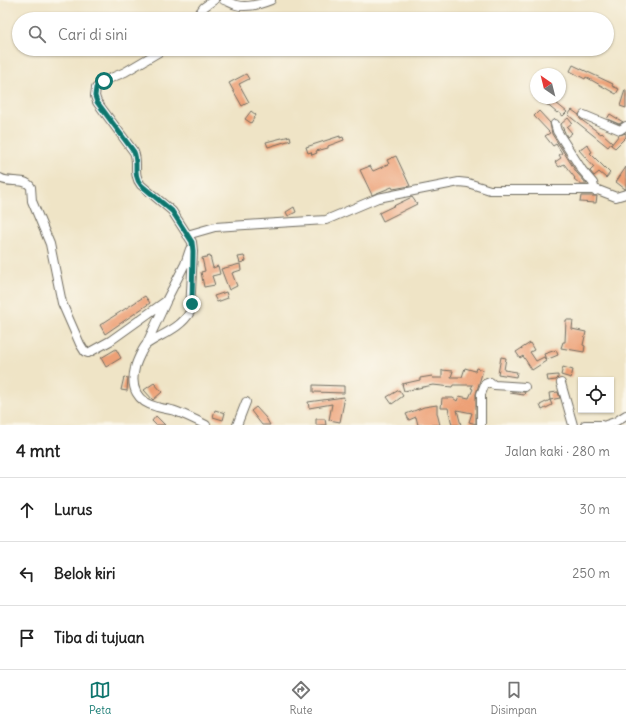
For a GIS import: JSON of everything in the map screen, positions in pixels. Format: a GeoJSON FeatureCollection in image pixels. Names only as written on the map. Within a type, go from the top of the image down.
{"type":"FeatureCollection","features":[{"type":"Feature","properties":{"kind":"street"},"geometry":{"type":"LineString","coordinates":[[200,12],[204,7],[214,0]]}},
{"type":"Feature","properties":{"kind":"street"},"geometry":{"type":"LineString","coordinates":[[224,0],[236,5],[245,6],[262,4],[271,0]]}},
{"type":"Feature","properties":{"kind":"street"},"geometry":{"type":"LineString","coordinates":[[146,344],[152,342],[180,324],[190,312],[193,256],[189,239],[172,211],[137,180],[135,166],[136,157],[134,152],[97,102],[95,96],[96,88],[104,81],[125,72],[152,56]]}},
{"type":"Feature","properties":{"kind":"street"},"geometry":{"type":"LineString","coordinates":[[584,116],[620,130],[626,126]]}},
{"type":"Feature","properties":{"kind":"street"},"geometry":{"type":"LineString","coordinates":[[555,124],[557,131],[582,170],[593,183],[596,191]]}},
{"type":"Feature","properties":{"kind":"street"},"geometry":{"type":"LineString","coordinates":[[0,178],[5,180],[26,182],[30,187],[32,202],[50,244],[62,303],[85,352],[92,352],[166,301]]}},
{"type":"Feature","properties":{"kind":"street"},"geometry":{"type":"LineString","coordinates":[[189,239],[215,227],[326,220],[378,198],[459,182],[468,183],[490,190],[596,191],[616,197],[626,194]]}},
{"type":"Feature","properties":{"kind":"street"},"geometry":{"type":"LineString","coordinates":[[189,239],[185,264],[136,364],[132,380],[134,390],[140,398],[148,404],[174,410],[206,425]]}},
{"type":"Feature","properties":{"kind":"street"},"geometry":{"type":"LineString","coordinates":[[481,425],[481,394],[485,384],[490,382],[494,385],[525,388]]}},
{"type":"Feature","properties":{"kind":"street"},"geometry":{"type":"LineString","coordinates":[[562,383],[573,425]]}},
{"type":"Feature","properties":{"kind":"street"},"geometry":{"type":"LineString","coordinates":[[237,425],[246,402]]}},
{"type":"Feature","properties":{"kind":"street"},"geometry":{"type":"LineString","coordinates":[[606,425],[615,422],[626,415]]}},
{"type":"Feature","properties":{"kind":"street"},"geometry":{"type":"LineString","coordinates":[[585,425],[601,425]]}},
{"type":"Feature","properties":{"kind":"building"},"geometry":{"type":"Polygon","coordinates":[[[573,65],[613,84],[612,86],[619,89],[616,94],[586,77],[585,79],[570,71],[573,65]]]}},
{"type":"Feature","properties":{"kind":"building"},"geometry":{"type":"Polygon","coordinates":[[[246,74],[249,79],[239,84],[249,102],[242,106],[229,83],[246,74]]]}},
{"type":"Feature","properties":{"kind":"building"},"geometry":{"type":"Polygon","coordinates":[[[626,90],[626,108],[620,106],[626,90]]]}},
{"type":"Feature","properties":{"kind":"building"},"geometry":{"type":"Polygon","coordinates":[[[546,104],[557,104],[567,112],[563,116],[558,112],[557,113],[546,104]]]}},
{"type":"Feature","properties":{"kind":"building"},"geometry":{"type":"Polygon","coordinates":[[[572,110],[579,115],[580,119],[601,134],[602,133],[612,142],[608,147],[568,115],[572,110]]]}},
{"type":"Feature","properties":{"kind":"building"},"geometry":{"type":"Polygon","coordinates":[[[251,111],[256,115],[251,123],[245,119],[251,111]]]}},
{"type":"Feature","properties":{"kind":"building"},"geometry":{"type":"Polygon","coordinates":[[[539,111],[550,123],[552,134],[577,173],[587,184],[580,184],[574,179],[575,178],[564,164],[559,167],[555,162],[561,158],[559,155],[562,153],[556,144],[553,146],[545,136],[550,133],[534,116],[539,111]]]}},
{"type":"Feature","properties":{"kind":"building"},"geometry":{"type":"Polygon","coordinates":[[[610,114],[623,122],[619,124],[607,119],[610,114]]]}},
{"type":"Feature","properties":{"kind":"building"},"geometry":{"type":"Polygon","coordinates":[[[568,118],[572,123],[567,127],[572,133],[567,137],[561,124],[568,118]]]}},
{"type":"Feature","properties":{"kind":"building"},"geometry":{"type":"Polygon","coordinates":[[[626,133],[626,137],[615,148],[611,145],[619,135],[626,133]]]}},
{"type":"Feature","properties":{"kind":"building"},"geometry":{"type":"Polygon","coordinates":[[[290,136],[291,140],[268,147],[266,142],[290,136]]]}},
{"type":"Feature","properties":{"kind":"building"},"geometry":{"type":"Polygon","coordinates":[[[340,136],[340,138],[343,137],[344,140],[328,146],[328,148],[316,151],[317,153],[312,155],[311,152],[308,153],[306,147],[340,136]]]}},
{"type":"Feature","properties":{"kind":"building"},"geometry":{"type":"Polygon","coordinates":[[[587,144],[592,152],[590,153],[610,173],[606,178],[599,172],[594,176],[590,171],[594,167],[579,150],[587,144]]]}},
{"type":"Feature","properties":{"kind":"building"},"geometry":{"type":"Polygon","coordinates":[[[396,156],[410,186],[393,189],[392,187],[372,195],[360,170],[370,166],[373,171],[389,164],[387,160],[396,156]]]}},
{"type":"Feature","properties":{"kind":"building"},"geometry":{"type":"Polygon","coordinates":[[[626,167],[626,189],[625,189],[616,182],[626,167]]]}},
{"type":"Feature","properties":{"kind":"building"},"geometry":{"type":"Polygon","coordinates":[[[581,196],[597,196],[596,203],[580,202],[581,196]]]}},
{"type":"Feature","properties":{"kind":"building"},"geometry":{"type":"Polygon","coordinates":[[[412,197],[417,204],[383,221],[379,213],[412,197]]]}},
{"type":"Feature","properties":{"kind":"building"},"geometry":{"type":"Polygon","coordinates":[[[294,207],[296,212],[288,216],[286,212],[294,207]]]}},
{"type":"Feature","properties":{"kind":"building"},"geometry":{"type":"Polygon","coordinates":[[[210,256],[213,268],[218,266],[220,274],[212,276],[215,285],[204,287],[201,272],[205,271],[202,258],[210,256]]]}},
{"type":"Feature","properties":{"kind":"building"},"geometry":{"type":"Polygon","coordinates":[[[244,256],[246,261],[240,263],[238,257],[244,256]]]}},
{"type":"Feature","properties":{"kind":"building"},"geometry":{"type":"Polygon","coordinates":[[[240,264],[241,270],[232,273],[237,286],[229,290],[221,269],[240,264]]]}},
{"type":"Feature","properties":{"kind":"building"},"geometry":{"type":"Polygon","coordinates":[[[226,292],[228,298],[217,302],[214,296],[226,292]]]}},
{"type":"Feature","properties":{"kind":"building"},"geometry":{"type":"Polygon","coordinates":[[[145,296],[150,303],[105,334],[100,325],[145,296]]]}},
{"type":"Feature","properties":{"kind":"building"},"geometry":{"type":"Polygon","coordinates":[[[566,320],[573,320],[572,329],[586,332],[583,345],[585,346],[584,352],[561,348],[563,342],[565,342],[566,320]]]}},
{"type":"Feature","properties":{"kind":"building"},"geometry":{"type":"Polygon","coordinates":[[[530,343],[534,350],[530,352],[536,361],[544,357],[546,361],[532,370],[523,356],[520,358],[516,352],[530,343]]]}},
{"type":"Feature","properties":{"kind":"building"},"geometry":{"type":"Polygon","coordinates":[[[116,349],[121,358],[106,367],[101,358],[116,349]]]}},
{"type":"Feature","properties":{"kind":"building"},"geometry":{"type":"Polygon","coordinates":[[[556,350],[558,355],[546,360],[544,354],[556,350]]]}},
{"type":"Feature","properties":{"kind":"building"},"geometry":{"type":"Polygon","coordinates":[[[501,357],[506,358],[504,370],[517,372],[516,377],[498,374],[501,357]]]}},
{"type":"Feature","properties":{"kind":"building"},"geometry":{"type":"Polygon","coordinates":[[[563,367],[573,370],[571,378],[561,375],[563,367]]]}},
{"type":"Feature","properties":{"kind":"building"},"geometry":{"type":"Polygon","coordinates":[[[465,368],[475,371],[476,368],[483,370],[476,394],[476,424],[469,422],[472,413],[457,410],[461,425],[452,425],[448,408],[441,408],[442,398],[453,398],[457,401],[459,396],[469,398],[473,385],[453,385],[452,387],[433,385],[404,391],[402,384],[432,376],[433,378],[442,378],[442,370],[453,371],[451,377],[462,377],[465,368]]]}},
{"type":"Feature","properties":{"kind":"building"},"geometry":{"type":"Polygon","coordinates":[[[558,375],[556,380],[548,381],[547,376],[558,375]]]}},
{"type":"Feature","properties":{"kind":"building"},"geometry":{"type":"Polygon","coordinates":[[[124,377],[128,378],[127,391],[121,390],[124,377]]]}},
{"type":"Feature","properties":{"kind":"building"},"geometry":{"type":"Polygon","coordinates":[[[154,383],[162,392],[153,400],[144,390],[154,383]]]}},
{"type":"Feature","properties":{"kind":"building"},"geometry":{"type":"Polygon","coordinates":[[[313,385],[344,386],[344,393],[313,392],[313,385]]]}},
{"type":"Feature","properties":{"kind":"building"},"geometry":{"type":"Polygon","coordinates":[[[399,390],[403,396],[392,404],[387,397],[399,390]]]}},
{"type":"Feature","properties":{"kind":"building"},"geometry":{"type":"Polygon","coordinates":[[[525,392],[524,395],[510,393],[525,392]]]}},
{"type":"Feature","properties":{"kind":"building"},"geometry":{"type":"Polygon","coordinates":[[[558,392],[560,398],[550,400],[549,393],[558,392]]]}},
{"type":"Feature","properties":{"kind":"building"},"geometry":{"type":"Polygon","coordinates":[[[344,397],[340,422],[329,420],[332,404],[309,408],[308,402],[344,397]]]}},
{"type":"Feature","properties":{"kind":"building"},"geometry":{"type":"Polygon","coordinates":[[[550,400],[552,405],[542,410],[540,405],[550,400]]]}},
{"type":"Feature","properties":{"kind":"building"},"geometry":{"type":"Polygon","coordinates":[[[437,405],[440,425],[418,425],[416,417],[409,420],[406,414],[424,407],[437,405]]]}},
{"type":"Feature","properties":{"kind":"building"},"geometry":{"type":"Polygon","coordinates":[[[256,407],[270,425],[262,425],[251,411],[256,407]]]}},
{"type":"Feature","properties":{"kind":"building"},"geometry":{"type":"Polygon","coordinates":[[[215,410],[225,413],[223,420],[213,417],[215,410]]]}},
{"type":"Feature","properties":{"kind":"building"},"geometry":{"type":"Polygon","coordinates":[[[156,416],[165,425],[156,425],[152,421],[156,416]]]}},
{"type":"Feature","properties":{"kind":"building"},"geometry":{"type":"Polygon","coordinates":[[[316,419],[325,419],[326,425],[316,425],[316,419]]]}},
{"type":"Feature","properties":{"kind":"route"},"geometry":{"type":"LineString","coordinates":[[104,81],[96,88],[95,96],[97,102],[136,155],[135,166],[137,180],[172,211],[192,242],[192,304]]}}]}
